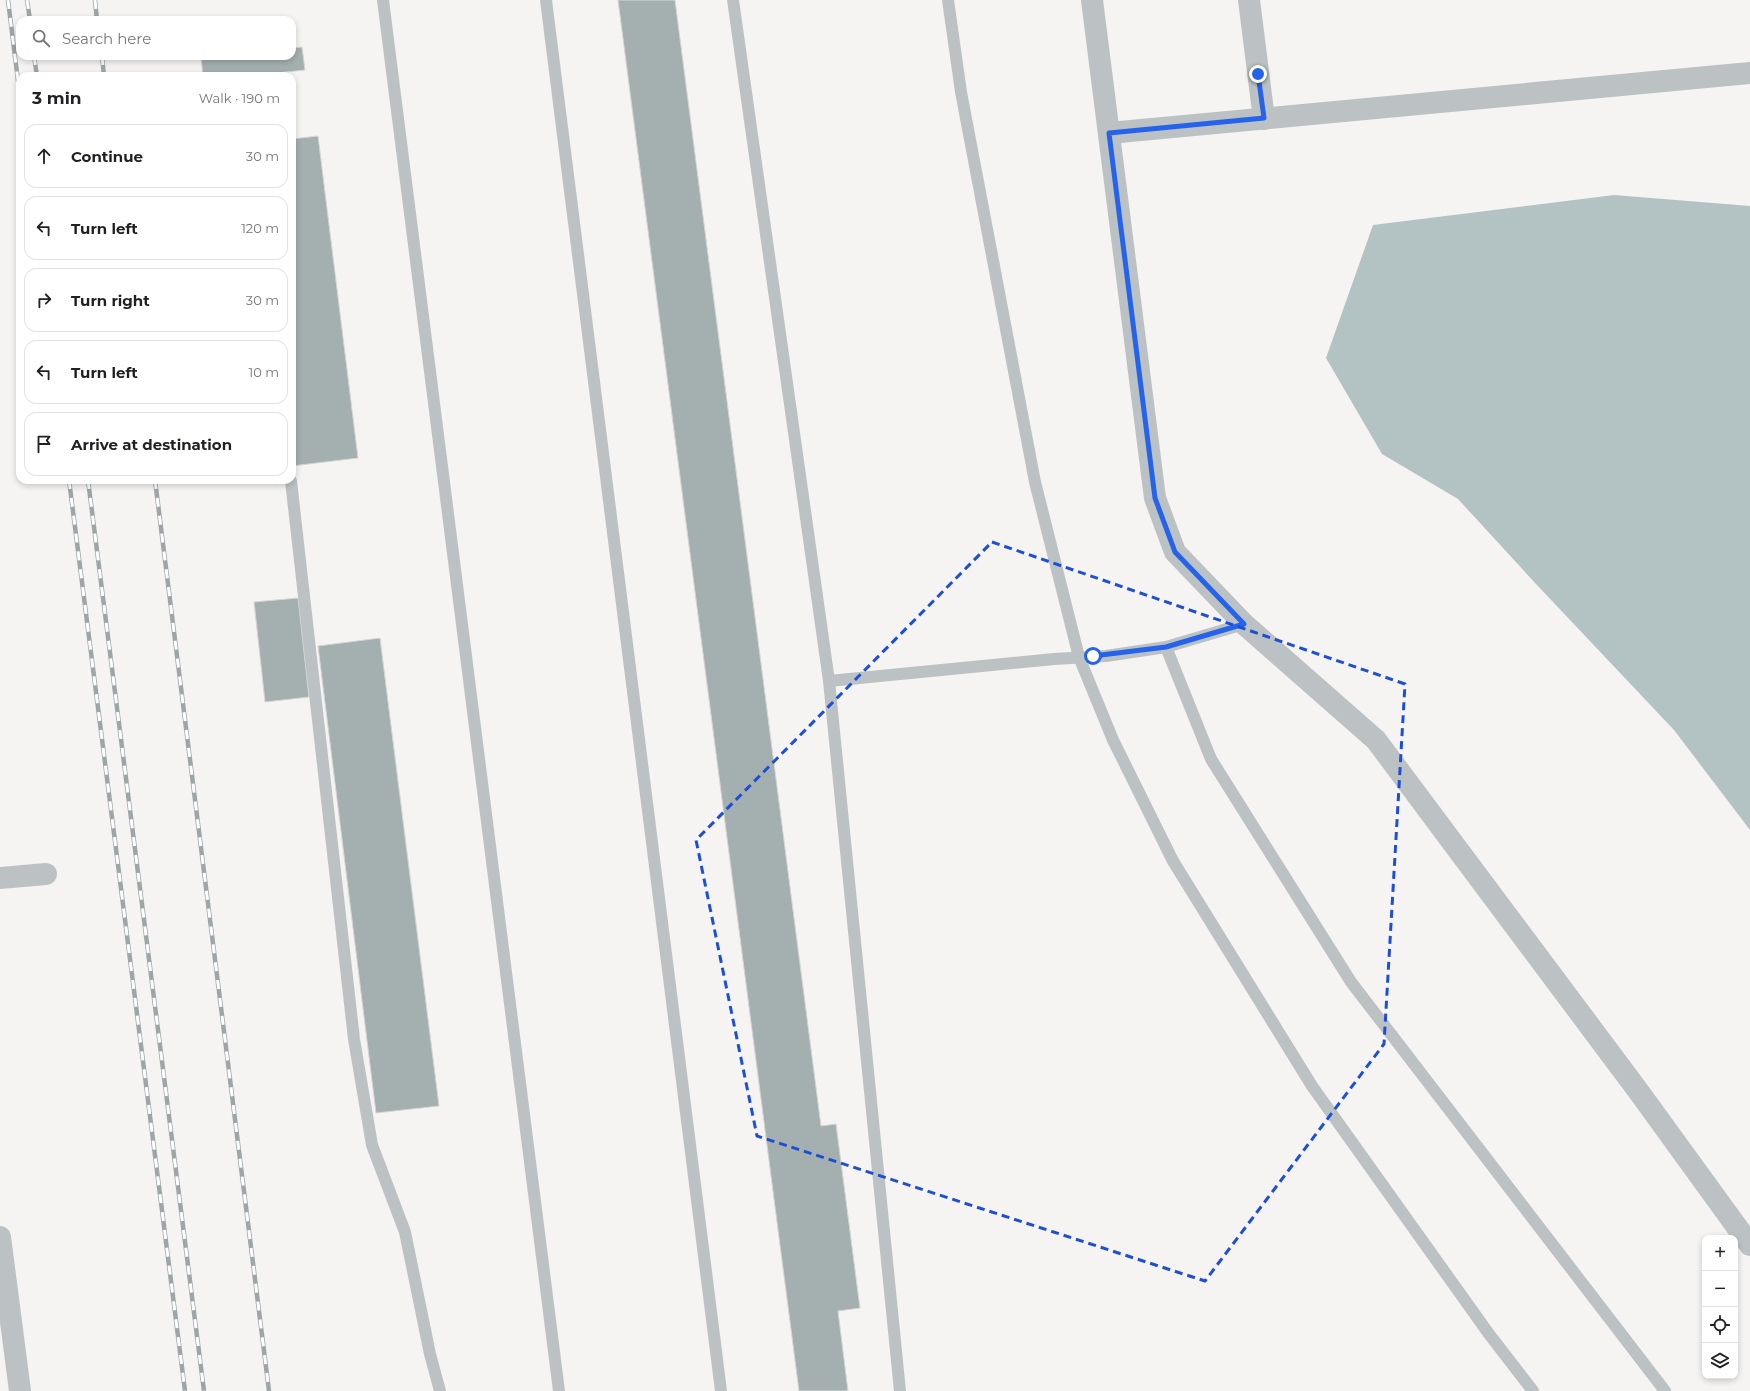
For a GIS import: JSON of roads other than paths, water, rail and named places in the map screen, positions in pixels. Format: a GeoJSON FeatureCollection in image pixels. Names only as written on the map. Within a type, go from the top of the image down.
{"type":"FeatureCollection","features":[{"type":"Feature","properties":{"kind":"street"},"geometry":{"type":"LineString","coordinates":[[1092,0],[1155,498],[1175,552],[1244,624],[1376,740],[1634,1086],[1750,1245]]}},
{"type":"Feature","properties":{"kind":"street"},"geometry":{"type":"LineString","coordinates":[[1249,0],[1264,118]]}},
{"type":"Feature","properties":{"kind":"street"},"geometry":{"type":"LineString","coordinates":[[1109,133],[1750,73]]}},
{"type":"Feature","properties":{"kind":"street"},"geometry":{"type":"LineString","coordinates":[[0,878],[46,874]]}},
{"type":"Feature","properties":{"kind":"street"},"geometry":{"type":"LineString","coordinates":[[0,1237],[20,1391]]}},
{"type":"Feature","properties":{"kind":"lane"},"geometry":{"type":"LineString","coordinates":[[383,0],[559,1391]]}},
{"type":"Feature","properties":{"kind":"lane"},"geometry":{"type":"LineString","coordinates":[[546,0],[721,1391]]}},
{"type":"Feature","properties":{"kind":"lane"},"geometry":{"type":"LineString","coordinates":[[733,0],[830,681],[900,1391]]}},
{"type":"Feature","properties":{"kind":"lane"},"geometry":{"type":"LineString","coordinates":[[948,0],[960,92],[1034,482],[1079,657],[1113,740],[1173,861],[1304,1073],[1489,1334],[1533,1391]]}},
{"type":"Feature","properties":{"kind":"lane"},"geometry":{"type":"LineString","coordinates":[[291,484],[354,1039],[372,1145],[405,1232],[430,1354],[440,1391]]}},
{"type":"Feature","properties":{"kind":"lane"},"geometry":{"type":"LineString","coordinates":[[830,681],[1079,657],[1106,656],[1166,647],[1244,624]]}},
{"type":"Feature","properties":{"kind":"lane"},"geometry":{"type":"LineString","coordinates":[[1166,647],[1211,759],[1351,982],[1665,1391]]}},
{"type":"Feature","properties":{"kind":"railway"},"geometry":{"type":"LineString","coordinates":[[8,0],[17,72]]}},
{"type":"Feature","properties":{"kind":"railway"},"geometry":{"type":"LineString","coordinates":[[27,0],[29,16]]}},
{"type":"Feature","properties":{"kind":"railway"},"geometry":{"type":"LineString","coordinates":[[95,0],[97,16]]}},
{"type":"Feature","properties":{"kind":"railway"},"geometry":{"type":"LineString","coordinates":[[35,60],[36,72]]}},
{"type":"Feature","properties":{"kind":"railway"},"geometry":{"type":"LineString","coordinates":[[102,60],[104,72]]}},
{"type":"Feature","properties":{"kind":"railway"},"geometry":{"type":"LineString","coordinates":[[70,484],[185,1391]]}},
{"type":"Feature","properties":{"kind":"railway"},"geometry":{"type":"LineString","coordinates":[[89,484],[204,1391]]}},
{"type":"Feature","properties":{"kind":"railway"},"geometry":{"type":"LineString","coordinates":[[156,484],[269,1391]]}}]}
